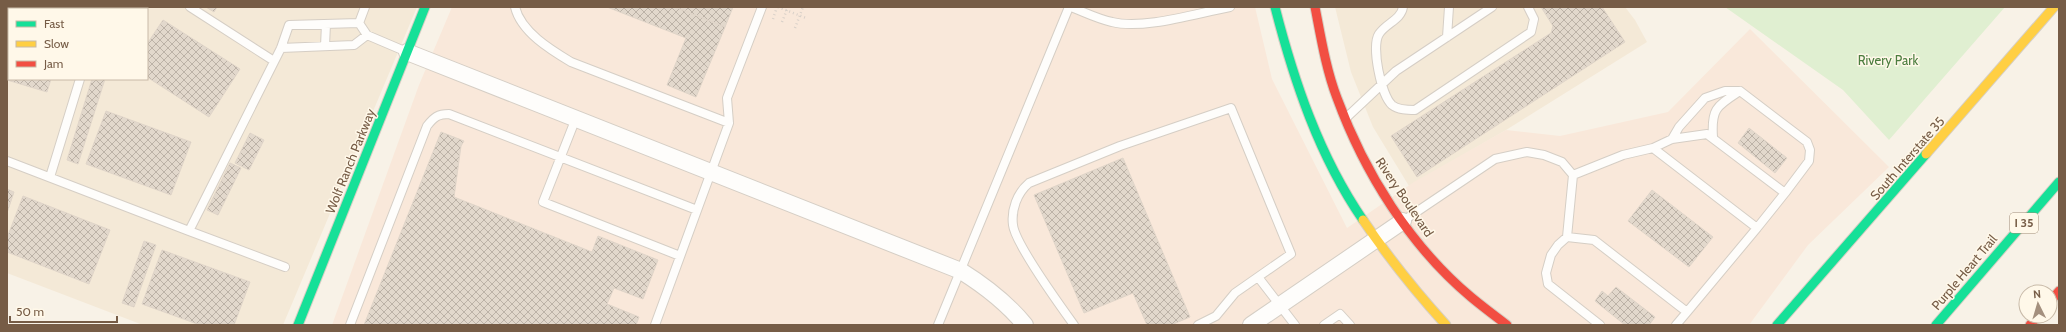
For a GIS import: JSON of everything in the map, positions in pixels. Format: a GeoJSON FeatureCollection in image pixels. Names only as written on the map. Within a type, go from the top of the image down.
{"type":"FeatureCollection","features":[{"type":"Feature","properties":{"kind":"main road","name":"Wolf Ranch Parkway"},"geometry":{"type":"LineString","coordinates":[[298,325],[425,7]]}},
{"type":"Feature","properties":{"kind":"main road"},"geometry":{"type":"LineString","coordinates":[[1275,7],[1284,47],[1306,112],[1326,158],[1376,239],[1404,279],[1446,325]]}},
{"type":"Feature","properties":{"kind":"main road","name":"Rivery Boulevard"},"geometry":{"type":"LineString","coordinates":[[1315,7],[1325,59],[1344,118],[1368,167],[1403,221],[1431,256],[1475,300],[1507,325]]}},
{"type":"Feature","properties":{"kind":"main road","name":"South Interstate 35"},"geometry":{"type":"LineString","coordinates":[[1777,325],[1904,182],[2054,7]]}},
{"type":"Feature","properties":{"kind":"main road","name":"Purple Heart Trail"},"geometry":{"type":"LineString","coordinates":[[1936,325],[2059,182]]}},
{"type":"Feature","properties":{"kind":"street"},"geometry":{"type":"LineString","coordinates":[[407,52],[961,271],[982,284],[1002,301],[1024,325]]}},
{"type":"Feature","properties":{"kind":"street"},"geometry":{"type":"LineString","coordinates":[[1251,325],[1403,221]]}},
{"type":"Feature","properties":{"kind":"lane"},"geometry":{"type":"LineString","coordinates":[[190,7],[274,62]]}},
{"type":"Feature","properties":{"kind":"lane"},"geometry":{"type":"LineString","coordinates":[[359,23],[365,7]]}},
{"type":"Feature","properties":{"kind":"lane"},"geometry":{"type":"LineString","coordinates":[[516,7],[517,15],[538,39],[571,62],[729,123]]}},
{"type":"Feature","properties":{"kind":"lane"},"geometry":{"type":"LineString","coordinates":[[655,325],[729,123],[727,98],[762,7]]}},
{"type":"Feature","properties":{"kind":"lane"},"geometry":{"type":"LineString","coordinates":[[941,324],[955,280],[961,271],[1070,7],[1099,18],[1126,24],[1158,21],[1230,7]]}},
{"type":"Feature","properties":{"kind":"lane"},"geometry":{"type":"LineString","coordinates":[[1403,7],[1400,15],[1379,35],[1376,43],[1385,97],[1393,106],[1405,110],[1415,110],[1531,32],[1534,19],[1528,7]]}},
{"type":"Feature","properties":{"kind":"lane"},"geometry":{"type":"LineString","coordinates":[[1447,37],[1449,7]]}},
{"type":"Feature","properties":{"kind":"lane"},"geometry":{"type":"LineString","coordinates":[[1344,118],[1382,86],[1396,71],[1491,7]]}},
{"type":"Feature","properties":{"kind":"lane"},"geometry":{"type":"LineString","coordinates":[[189,231],[281,48],[289,25],[359,23]]}},
{"type":"Feature","properties":{"kind":"lane"},"geometry":{"type":"LineString","coordinates":[[359,23],[367,35],[407,52]]}},
{"type":"Feature","properties":{"kind":"lane"},"geometry":{"type":"LineString","coordinates":[[325,46],[326,24]]}},
{"type":"Feature","properties":{"kind":"lane"},"geometry":{"type":"LineString","coordinates":[[281,48],[354,45],[367,35]]}},
{"type":"Feature","properties":{"kind":"lane"},"geometry":{"type":"LineString","coordinates":[[50,177],[80,80]]}},
{"type":"Feature","properties":{"kind":"lane"},"geometry":{"type":"LineString","coordinates":[[1672,140],[1679,127],[1705,98],[1725,91],[1740,91],[1807,142],[1810,150],[1809,161],[1785,193],[1676,325]]}},
{"type":"Feature","properties":{"kind":"lane"},"geometry":{"type":"LineString","coordinates":[[1713,137],[1712,116],[1721,104],[1740,91]]}},
{"type":"Feature","properties":{"kind":"lane"},"geometry":{"type":"LineString","coordinates":[[1074,325],[1022,247],[1012,226],[1014,208],[1022,190],[1029,183],[1120,146],[1230,108],[1291,254],[1235,293],[1216,316],[1198,325]]}},
{"type":"Feature","properties":{"kind":"lane"},"geometry":{"type":"LineString","coordinates":[[350,325],[427,126],[433,118],[439,114],[449,114],[697,210]]}},
{"type":"Feature","properties":{"kind":"lane"},"geometry":{"type":"LineString","coordinates":[[576,118],[543,202],[680,256]]}},
{"type":"Feature","properties":{"kind":"lane"},"geometry":{"type":"LineString","coordinates":[[1573,175],[1623,155],[1653,148],[1672,140],[1707,134],[1713,137],[1785,193]]}},
{"type":"Feature","properties":{"kind":"lane"},"geometry":{"type":"LineString","coordinates":[[1653,148],[1757,228]]}},
{"type":"Feature","properties":{"kind":"lane"},"geometry":{"type":"LineString","coordinates":[[1403,221],[1495,159],[1526,152],[1544,155],[1562,162],[1573,175],[1567,237],[1558,245],[1551,255],[1546,273],[1548,284],[1600,325]]}},
{"type":"Feature","properties":{"kind":"lane"},"geometry":{"type":"LineString","coordinates":[[7,161],[284,267]]}},
{"type":"Feature","properties":{"kind":"lane"},"geometry":{"type":"LineString","coordinates":[[1567,237],[1594,240],[1687,312]]}},
{"type":"Feature","properties":{"kind":"lane"},"geometry":{"type":"LineString","coordinates":[[1258,277],[1295,325]]}},
{"type":"Feature","properties":{"kind":"lane"},"geometry":{"type":"LineString","coordinates":[[1324,325],[1340,314],[1350,325]]}},
{"type":"Feature","properties":{"kind":"path"},"geometry":{"type":"LineString","coordinates":[[772,19],[777,7],[806,18]]}},
{"type":"Feature","properties":{"kind":"path"},"geometry":{"type":"LineString","coordinates":[[782,22],[788,7]]}},
{"type":"Feature","properties":{"kind":"path"},"geometry":{"type":"LineString","coordinates":[[795,28],[803,7]]}},
{"type":"Feature","properties":{"kind":"shaded area"},"geometry":{"type":"Polygon","coordinates":[[[7,7],[417,7],[283,325],[143,325],[7,273],[7,7]]]}},
{"type":"Feature","properties":{"kind":"shaded area"},"geometry":{"type":"Polygon","coordinates":[[[452,7],[1255,7],[1272,79],[1347,228],[1414,182],[1506,130],[1560,136],[1668,112],[1750,29],[1889,167],[1808,245],[1749,325],[332,325],[419,85],[452,7]]]}},
{"type":"Feature","properties":{"kind":"shaded area"},"geometry":{"type":"Polygon","coordinates":[[[1335,7],[1625,7],[1635,20],[1647,42],[1506,130],[1409,186],[1373,127],[1351,72],[1335,7]]]}},
{"type":"Feature","properties":{"kind":"green space","name":"Rivery Park"},"geometry":{"type":"Polygon","coordinates":[[[1725,7],[2005,7],[1889,140],[1843,90],[1725,7]]]}},
{"type":"Feature","properties":{"kind":"building"},"geometry":{"type":"Polygon","coordinates":[[[11,7],[73,7],[73,8],[11,7]]]}},
{"type":"Feature","properties":{"kind":"building"},"geometry":{"type":"Polygon","coordinates":[[[206,7],[217,7],[214,12],[206,7]]]}},
{"type":"Feature","properties":{"kind":"building"},"geometry":{"type":"Polygon","coordinates":[[[607,7],[675,7],[725,27],[696,97],[667,85],[686,38],[607,7]]]}},
{"type":"Feature","properties":{"kind":"building"},"geometry":{"type":"Polygon","coordinates":[[[675,7],[733,7],[725,27],[675,7]]]}},
{"type":"Feature","properties":{"kind":"building"},"geometry":{"type":"Polygon","coordinates":[[[1541,7],[1602,7],[1625,42],[1417,177],[1391,136],[1551,33],[1553,26],[1541,7]]]}},
{"type":"Feature","properties":{"kind":"building"},"geometry":{"type":"Polygon","coordinates":[[[8,18],[8,80],[51,80],[47,92],[7,80],[8,18]]]}},
{"type":"Feature","properties":{"kind":"building"},"geometry":{"type":"Polygon","coordinates":[[[163,20],[240,69],[209,117],[148,78],[148,42],[163,20]]]}},
{"type":"Feature","properties":{"kind":"building"},"geometry":{"type":"Polygon","coordinates":[[[92,80],[105,80],[78,164],[67,160],[92,80]]]}},
{"type":"Feature","properties":{"kind":"building"},"geometry":{"type":"Polygon","coordinates":[[[106,111],[191,142],[171,195],[86,164],[106,111]]]}},
{"type":"Feature","properties":{"kind":"building"},"geometry":{"type":"Polygon","coordinates":[[[1749,128],[1787,158],[1775,173],[1738,143],[1749,128]]]}},
{"type":"Feature","properties":{"kind":"building"},"geometry":{"type":"Polygon","coordinates":[[[441,132],[464,141],[461,146],[454,197],[592,252],[598,236],[658,260],[643,299],[614,288],[607,304],[639,317],[636,325],[364,325],[441,132]]]}},
{"type":"Feature","properties":{"kind":"building"},"geometry":{"type":"Polygon","coordinates":[[[250,133],[264,140],[249,170],[235,163],[250,133]]]}},
{"type":"Feature","properties":{"kind":"building"},"geometry":{"type":"Polygon","coordinates":[[[1123,158],[1190,317],[1171,325],[1147,325],[1133,293],[1084,313],[1034,195],[1123,158]]]}},
{"type":"Feature","properties":{"kind":"building"},"geometry":{"type":"Polygon","coordinates":[[[230,163],[241,168],[218,215],[207,210],[230,163]]]}},
{"type":"Feature","properties":{"kind":"building"},"geometry":{"type":"Polygon","coordinates":[[[7,189],[14,192],[7,213],[7,189]]]}},
{"type":"Feature","properties":{"kind":"building"},"geometry":{"type":"Polygon","coordinates":[[[1652,190],[1713,237],[1689,267],[1628,221],[1652,190]]]}},
{"type":"Feature","properties":{"kind":"building"},"geometry":{"type":"Polygon","coordinates":[[[23,196],[110,230],[89,284],[7,252],[7,238],[23,196]]]}},
{"type":"Feature","properties":{"kind":"building"},"geometry":{"type":"Polygon","coordinates":[[[144,241],[156,245],[134,307],[122,303],[144,241]]]}},
{"type":"Feature","properties":{"kind":"building"},"geometry":{"type":"Polygon","coordinates":[[[162,250],[250,282],[234,325],[200,325],[142,304],[162,250]]]}},
{"type":"Feature","properties":{"kind":"building"},"geometry":{"type":"Polygon","coordinates":[[[1616,287],[1655,317],[1649,325],[1625,325],[1595,301],[1602,291],[1608,296],[1616,287]]]}},
{"type":"Feature","properties":{"kind":"traffic: fast"},"geometry":{"type":"LineString","coordinates":[[298,325],[425,7]]}},
{"type":"Feature","properties":{"kind":"traffic: fast"},"geometry":{"type":"LineString","coordinates":[[1275,7],[1282,35],[1300,90],[1321,144],[1347,196],[1363,220]]}},
{"type":"Feature","properties":{"kind":"traffic: fast"},"geometry":{"type":"LineString","coordinates":[[1777,325],[1926,154]]}},
{"type":"Feature","properties":{"kind":"traffic: fast"},"geometry":{"type":"LineString","coordinates":[[1936,325],[2059,182]]}},
{"type":"Feature","properties":{"kind":"traffic: slow"},"geometry":{"type":"LineString","coordinates":[[1926,154],[2054,7]]}},
{"type":"Feature","properties":{"kind":"traffic: slow"},"geometry":{"type":"LineString","coordinates":[[1363,220],[1403,274],[1446,325]]}},
{"type":"Feature","properties":{"kind":"traffic: jam"},"geometry":{"type":"LineString","coordinates":[[1315,7],[1324,53],[1333,87],[1348,126],[1375,180],[1391,206],[1428,255],[1471,297],[1507,325]]}}]}
